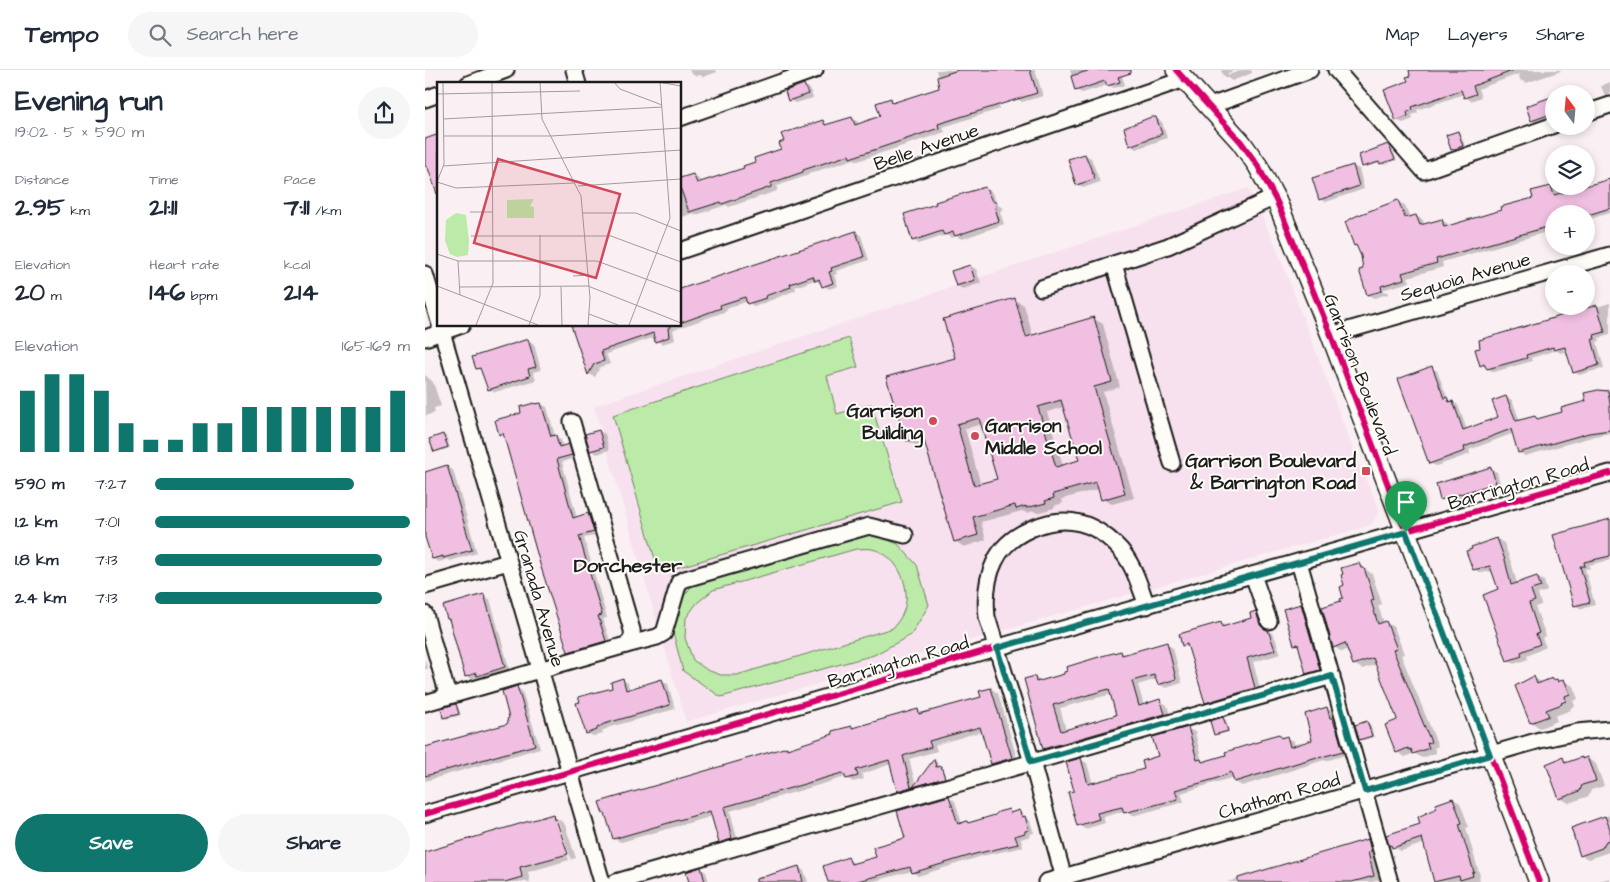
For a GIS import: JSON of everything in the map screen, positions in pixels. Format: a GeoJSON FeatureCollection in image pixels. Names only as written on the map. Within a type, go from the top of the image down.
{"type":"FeatureCollection","features":[{"type":"Feature","properties":{"kind":"main road","name":"Garrison Boulevard"},"geometry":{"type":"LineString","coordinates":[[1180,75],[1241,142],[1275,197],[1331,335],[1538,882]]}},
{"type":"Feature","properties":{"kind":"street"},"geometry":{"type":"LineString","coordinates":[[473,82],[506,70]]}},
{"type":"Feature","properties":{"kind":"street"},"geometry":{"type":"LineString","coordinates":[[573,70],[577,82]]}},
{"type":"Feature","properties":{"kind":"street"},"geometry":{"type":"LineString","coordinates":[[681,118],[815,70]]}},
{"type":"Feature","properties":{"kind":"street"},"geometry":{"type":"LineString","coordinates":[[1210,106],[1310,70]]}},
{"type":"Feature","properties":{"kind":"street"},"geometry":{"type":"LineString","coordinates":[[1336,70],[1424,171],[1545,128]]}},
{"type":"Feature","properties":{"kind":"street","name":"Belle Avenue"},"geometry":{"type":"LineString","coordinates":[[681,251],[1180,75]]}},
{"type":"Feature","properties":{"kind":"street"},"geometry":{"type":"LineString","coordinates":[[425,99],[437,95]]}},
{"type":"Feature","properties":{"kind":"street"},"geometry":{"type":"LineString","coordinates":[[1595,110],[1610,105]]}},
{"type":"Feature","properties":{"kind":"street"},"geometry":{"type":"LineString","coordinates":[[1041,288],[1168,246],[1275,197]]}},
{"type":"Feature","properties":{"kind":"street","name":"Sequoia Avenue"},"geometry":{"type":"LineString","coordinates":[[1331,335],[1610,255]]}},
{"type":"Feature","properties":{"kind":"street"},"geometry":{"type":"LineString","coordinates":[[1114,264],[1172,463]]}},
{"type":"Feature","properties":{"kind":"street","name":"Granada Avenue"},"geometry":{"type":"LineString","coordinates":[[425,274],[437,316]]}},
{"type":"Feature","properties":{"kind":"street"},"geometry":{"type":"LineString","coordinates":[[425,338],[440,326]]}},
{"type":"Feature","properties":{"kind":"street","name":"Granada Avenue"},"geometry":{"type":"LineString","coordinates":[[440,326],[602,882]]}},
{"type":"Feature","properties":{"kind":"street"},"geometry":{"type":"LineString","coordinates":[[572,422],[632,630],[633,636],[626,645]]}},
{"type":"Feature","properties":{"kind":"street","name":"Barrington Road"},"geometry":{"type":"LineString","coordinates":[[425,814],[1610,473]]}},
{"type":"Feature","properties":{"kind":"street"},"geometry":{"type":"LineString","coordinates":[[1065,879],[987,617],[985,597],[988,579],[995,560],[1013,540],[1024,532],[1061,521],[1081,523],[1099,531],[1116,544],[1128,558],[1147,606]]}},
{"type":"Feature","properties":{"kind":"street"},"geometry":{"type":"LineString","coordinates":[[425,702],[657,637],[664,633],[679,582],[685,579],[869,526],[905,535]]}},
{"type":"Feature","properties":{"kind":"street"},"geometry":{"type":"LineString","coordinates":[[425,586],[508,562]]}},
{"type":"Feature","properties":{"kind":"street"},"geometry":{"type":"LineString","coordinates":[[1299,562],[1390,882]]}},
{"type":"Feature","properties":{"kind":"street"},"geometry":{"type":"LineString","coordinates":[[1253,575],[1269,621]]}},
{"type":"Feature","properties":{"kind":"street"},"geometry":{"type":"LineString","coordinates":[[425,614],[448,696]]}},
{"type":"Feature","properties":{"kind":"street"},"geometry":{"type":"LineString","coordinates":[[616,882],[1332,676]]}},
{"type":"Feature","properties":{"kind":"street","name":"Chatham Road"},"geometry":{"type":"LineString","coordinates":[[1046,882],[1065,879],[1540,740],[1568,734],[1610,729]]}},
{"type":"Feature","properties":{"kind":"shaded area","name":"Garrison Middle School"},"geometry":{"type":"Polygon","coordinates":[[[1248,188],[1275,244],[1360,467],[1380,510],[1371,525],[686,722],[594,406],[1248,188]]]}},
{"type":"Feature","properties":{"kind":"green space"},"geometry":{"type":"Polygon","coordinates":[[[849,338],[858,367],[827,376],[837,414],[871,404],[902,502],[659,573],[613,415],[849,338]]]}},
{"type":"Feature","properties":{"kind":"green space"},"geometry":{"type":"Polygon","coordinates":[[[866,531],[898,544],[917,565],[929,605],[911,635],[874,655],[721,697],[683,671],[669,617],[697,578],[866,531]],[[856,549],[713,590],[697,603],[686,618],[685,638],[693,660],[707,670],[721,675],[737,675],[893,628],[901,617],[905,606],[906,595],[902,575],[890,558],[882,553],[872,549],[856,549]]]}},
{"type":"Feature","properties":{"kind":"building"},"geometry":{"type":"Polygon","coordinates":[[[958,70],[1030,70],[1037,93],[938,124],[939,128],[850,158],[849,155],[803,170],[803,172],[771,183],[771,187],[722,204],[721,202],[689,212],[681,190],[681,178],[693,174],[697,183],[744,168],[743,166],[755,162],[754,158],[781,149],[779,143],[784,141],[781,134],[823,120],[825,125],[852,117],[855,125],[880,116],[876,103],[891,98],[892,103],[939,88],[937,77],[958,70]]]}},
{"type":"Feature","properties":{"kind":"building"},"geometry":{"type":"Polygon","coordinates":[[[1091,70],[1131,70],[1131,73],[1118,77],[1120,82],[1107,86],[1105,81],[1075,91],[1071,76],[1091,70]]]}},
{"type":"Feature","properties":{"kind":"building"},"geometry":{"type":"Polygon","coordinates":[[[1409,70],[1512,71],[1473,86],[1476,94],[1464,98],[1461,90],[1412,107],[1413,110],[1407,112],[1408,116],[1396,121],[1384,90],[1408,81],[1406,77],[1410,76],[1409,70]]]}},
{"type":"Feature","properties":{"kind":"building"},"geometry":{"type":"Polygon","coordinates":[[[804,84],[808,94],[788,101],[785,91],[804,84]]]}},
{"type":"Feature","properties":{"kind":"building"},"geometry":{"type":"Polygon","coordinates":[[[1545,99],[1545,116],[1531,121],[1526,106],[1545,99]]]}},
{"type":"Feature","properties":{"kind":"building"},"geometry":{"type":"Polygon","coordinates":[[[1151,117],[1156,117],[1162,134],[1129,146],[1124,128],[1151,117]]]}},
{"type":"Feature","properties":{"kind":"building"},"geometry":{"type":"Polygon","coordinates":[[[1458,131],[1463,146],[1451,150],[1446,135],[1458,131]]]}},
{"type":"Feature","properties":{"kind":"building"},"geometry":{"type":"Polygon","coordinates":[[[437,135],[437,194],[428,168],[425,166],[425,139],[437,135]]]}},
{"type":"Feature","properties":{"kind":"building"},"geometry":{"type":"Polygon","coordinates":[[[1388,144],[1395,159],[1362,167],[1359,155],[1388,144]]]}},
{"type":"Feature","properties":{"kind":"building"},"geometry":{"type":"Polygon","coordinates":[[[1085,154],[1095,179],[1076,185],[1068,159],[1085,154]]]}},
{"type":"Feature","properties":{"kind":"building"},"geometry":{"type":"Polygon","coordinates":[[[1353,165],[1359,186],[1319,200],[1312,178],[1353,165]]]}},
{"type":"Feature","properties":{"kind":"building"},"geometry":{"type":"Polygon","coordinates":[[[1610,179],[1610,208],[1595,213],[1595,205],[1545,205],[1545,228],[1436,259],[1437,263],[1402,273],[1404,279],[1381,286],[1382,291],[1367,295],[1359,270],[1363,269],[1361,256],[1356,245],[1354,246],[1345,222],[1356,216],[1398,200],[1405,218],[1416,215],[1420,225],[1442,219],[1444,227],[1501,210],[1500,207],[1533,198],[1531,191],[1545,188],[1545,195],[1595,195],[1595,183],[1610,179]]]}},
{"type":"Feature","properties":{"kind":"building"},"geometry":{"type":"Polygon","coordinates":[[[985,187],[992,201],[997,203],[995,208],[999,221],[955,236],[953,232],[944,235],[942,231],[912,241],[904,214],[936,204],[935,202],[985,187]]]}},
{"type":"Feature","properties":{"kind":"building"},"geometry":{"type":"Polygon","coordinates":[[[856,231],[864,257],[831,268],[832,271],[829,272],[833,283],[822,287],[819,279],[815,281],[813,276],[790,284],[791,287],[765,296],[766,298],[747,304],[745,297],[720,305],[721,308],[681,323],[681,289],[856,231]]]}},
{"type":"Feature","properties":{"kind":"building"},"geometry":{"type":"Polygon","coordinates":[[[970,265],[975,280],[956,286],[951,271],[970,265]]]}},
{"type":"Feature","properties":{"kind":"building","name":"Garrison Building"},"geometry":{"type":"Polygon","coordinates":[[[1015,298],[1026,337],[1094,317],[1112,382],[1094,387],[1125,493],[1101,500],[1096,482],[1053,494],[1054,498],[1045,501],[1046,503],[1016,509],[1015,505],[973,517],[978,535],[954,542],[923,437],[906,441],[886,377],[955,358],[943,319],[1015,298]],[[1061,400],[1038,407],[1056,467],[1079,460],[1061,400]],[[979,418],[957,424],[974,485],[997,479],[979,418]]]}},
{"type":"Feature","properties":{"kind":"building"},"geometry":{"type":"Polygon","coordinates":[[[1597,305],[1605,332],[1594,335],[1595,339],[1592,339],[1599,365],[1573,373],[1565,347],[1554,350],[1553,347],[1526,355],[1527,358],[1487,369],[1484,364],[1480,366],[1475,349],[1480,348],[1479,340],[1563,315],[1595,315],[1595,306],[1597,305]]]}},
{"type":"Feature","properties":{"kind":"building"},"geometry":{"type":"Polygon","coordinates":[[[571,326],[670,326],[668,328],[669,337],[655,342],[653,333],[601,351],[604,361],[594,364],[588,375],[571,326]]]}},
{"type":"Feature","properties":{"kind":"building"},"geometry":{"type":"Polygon","coordinates":[[[528,339],[536,367],[528,369],[530,376],[488,390],[480,368],[476,369],[472,357],[528,339]]]}},
{"type":"Feature","properties":{"kind":"building"},"geometry":{"type":"Polygon","coordinates":[[[1432,366],[1444,398],[1447,397],[1449,402],[1453,401],[1463,430],[1498,417],[1492,401],[1506,396],[1516,421],[1535,416],[1537,419],[1562,412],[1561,408],[1586,401],[1584,393],[1598,390],[1608,391],[1610,430],[1589,433],[1518,453],[1511,429],[1464,447],[1465,451],[1429,464],[1398,379],[1432,366]]]}},
{"type":"Feature","properties":{"kind":"building"},"geometry":{"type":"Polygon","coordinates":[[[541,403],[551,436],[556,435],[559,447],[569,444],[572,455],[557,459],[573,518],[588,513],[594,532],[579,536],[602,615],[598,616],[606,641],[568,652],[540,564],[503,433],[499,435],[495,420],[521,413],[520,407],[541,403]]]}},
{"type":"Feature","properties":{"kind":"building"},"geometry":{"type":"Polygon","coordinates":[[[599,430],[604,447],[590,451],[585,434],[599,430]]]}},
{"type":"Feature","properties":{"kind":"building"},"geometry":{"type":"Polygon","coordinates":[[[443,434],[448,447],[434,452],[429,439],[443,434]]]}},
{"type":"Feature","properties":{"kind":"building"},"geometry":{"type":"Polygon","coordinates":[[[447,465],[472,550],[432,559],[425,537],[425,472],[447,465]]]}},
{"type":"Feature","properties":{"kind":"building"},"geometry":{"type":"Polygon","coordinates":[[[1491,467],[1496,483],[1440,500],[1436,484],[1491,467]]]}},
{"type":"Feature","properties":{"kind":"building"},"geometry":{"type":"Polygon","coordinates":[[[1610,519],[1610,556],[1584,562],[1585,566],[1580,566],[1590,602],[1574,606],[1553,535],[1610,519]]]}},
{"type":"Feature","properties":{"kind":"building"},"geometry":{"type":"Polygon","coordinates":[[[1497,538],[1511,585],[1537,576],[1541,587],[1531,590],[1535,601],[1529,603],[1539,633],[1536,634],[1540,644],[1521,652],[1522,656],[1507,661],[1483,595],[1498,589],[1490,566],[1473,570],[1466,551],[1472,549],[1471,547],[1497,538]]]}},
{"type":"Feature","properties":{"kind":"building"},"geometry":{"type":"Polygon","coordinates":[[[1359,563],[1361,568],[1364,568],[1371,589],[1374,600],[1371,601],[1378,624],[1386,621],[1397,649],[1393,650],[1431,742],[1427,743],[1429,748],[1413,754],[1411,749],[1409,750],[1408,748],[1396,753],[1385,725],[1397,719],[1373,658],[1353,665],[1345,643],[1333,648],[1322,607],[1341,601],[1340,599],[1343,598],[1340,587],[1344,585],[1341,568],[1359,563]]]}},
{"type":"Feature","properties":{"kind":"building"},"geometry":{"type":"Polygon","coordinates":[[[484,594],[505,667],[477,676],[476,673],[465,677],[449,619],[447,619],[443,606],[484,594]]]}},
{"type":"Feature","properties":{"kind":"building"},"geometry":{"type":"Polygon","coordinates":[[[1301,604],[1320,670],[1306,674],[1298,644],[1294,645],[1283,609],[1301,604]]]}},
{"type":"Feature","properties":{"kind":"building"},"geometry":{"type":"Polygon","coordinates":[[[1256,611],[1260,625],[1268,630],[1275,650],[1247,658],[1255,688],[1205,703],[1187,644],[1182,646],[1179,634],[1221,622],[1222,627],[1251,618],[1250,613],[1256,611]]]}},
{"type":"Feature","properties":{"kind":"building"},"geometry":{"type":"Polygon","coordinates":[[[1167,642],[1176,679],[1158,685],[1154,675],[1132,681],[1139,706],[1160,699],[1165,714],[1043,749],[1024,679],[1035,676],[1036,682],[1064,674],[1067,671],[1066,667],[1121,651],[1122,655],[1167,642]],[[1109,689],[1053,705],[1061,731],[1116,715],[1109,689]]]}},
{"type":"Feature","properties":{"kind":"building"},"geometry":{"type":"Polygon","coordinates":[[[1534,676],[1537,684],[1552,678],[1553,680],[1557,679],[1558,682],[1564,679],[1570,694],[1565,696],[1566,701],[1562,704],[1546,710],[1549,716],[1530,723],[1515,686],[1534,676]]]}},
{"type":"Feature","properties":{"kind":"building"},"geometry":{"type":"Polygon","coordinates":[[[623,678],[626,690],[662,679],[670,705],[604,724],[597,728],[597,730],[586,734],[576,703],[580,702],[578,697],[612,688],[611,682],[623,678]]]}},
{"type":"Feature","properties":{"kind":"building"},"geometry":{"type":"Polygon","coordinates":[[[517,686],[535,745],[425,776],[425,747],[507,724],[507,719],[509,718],[502,691],[517,686]]]}},
{"type":"Feature","properties":{"kind":"building"},"geometry":{"type":"Polygon","coordinates":[[[991,688],[1012,758],[991,764],[980,727],[929,741],[931,747],[903,756],[911,787],[897,791],[889,760],[856,770],[858,776],[846,779],[842,773],[724,807],[732,839],[719,843],[710,811],[613,839],[605,813],[603,814],[599,802],[787,747],[787,749],[833,734],[832,731],[852,726],[852,728],[918,709],[919,714],[981,697],[979,691],[991,688]]]}},
{"type":"Feature","properties":{"kind":"building"},"geometry":{"type":"Polygon","coordinates":[[[456,704],[459,714],[443,718],[441,708],[456,704]]]}},
{"type":"Feature","properties":{"kind":"building"},"geometry":{"type":"Polygon","coordinates":[[[1327,707],[1330,718],[1332,718],[1337,730],[1343,751],[1234,782],[1231,772],[1215,779],[1175,790],[1178,799],[1124,813],[1122,807],[1097,813],[1099,819],[1077,826],[1068,792],[1074,791],[1066,762],[1081,758],[1088,784],[1144,769],[1142,761],[1158,756],[1152,737],[1188,727],[1197,760],[1201,759],[1202,762],[1226,755],[1225,752],[1279,734],[1281,738],[1287,736],[1290,747],[1312,740],[1305,714],[1327,707]]]}},
{"type":"Feature","properties":{"kind":"building"},"geometry":{"type":"Polygon","coordinates":[[[1223,717],[1228,731],[1214,735],[1210,721],[1223,717]]]}},
{"type":"Feature","properties":{"kind":"building"},"geometry":{"type":"Polygon","coordinates":[[[1367,721],[1372,736],[1359,740],[1355,725],[1367,721]]]}},
{"type":"Feature","properties":{"kind":"building"},"geometry":{"type":"Polygon","coordinates":[[[1563,757],[1565,763],[1587,757],[1596,781],[1582,785],[1580,791],[1559,799],[1546,764],[1563,757]]]}},
{"type":"Feature","properties":{"kind":"building"},"geometry":{"type":"Polygon","coordinates":[[[934,759],[936,767],[941,766],[945,778],[913,787],[934,759]]]}},
{"type":"Feature","properties":{"kind":"building"},"geometry":{"type":"Polygon","coordinates":[[[949,796],[958,824],[967,821],[968,823],[1009,809],[1010,813],[1019,810],[1022,817],[1025,816],[1029,830],[1015,836],[1018,844],[975,854],[912,873],[910,867],[854,882],[828,882],[823,866],[848,857],[851,864],[876,857],[873,847],[905,838],[897,811],[949,796]]]}},
{"type":"Feature","properties":{"kind":"building"},"geometry":{"type":"Polygon","coordinates":[[[1453,798],[1462,823],[1459,824],[1474,872],[1472,873],[1473,876],[1460,880],[1459,876],[1434,882],[1422,838],[1392,848],[1391,845],[1389,846],[1386,835],[1420,824],[1418,817],[1437,808],[1436,804],[1453,798]]]}},
{"type":"Feature","properties":{"kind":"building"},"geometry":{"type":"Polygon","coordinates":[[[553,814],[568,854],[520,867],[522,877],[505,882],[425,882],[425,852],[553,814]]]}},
{"type":"Feature","properties":{"kind":"building"},"geometry":{"type":"Polygon","coordinates":[[[1605,816],[1610,829],[1610,840],[1606,841],[1602,848],[1580,856],[1571,828],[1605,816]]]}},
{"type":"Feature","properties":{"kind":"building"},"geometry":{"type":"Polygon","coordinates":[[[1368,839],[1371,851],[1368,852],[1374,876],[1352,882],[1238,882],[1238,878],[1368,839]]]}},
{"type":"Feature","properties":{"kind":"building"},"geometry":{"type":"Polygon","coordinates":[[[799,866],[803,882],[756,882],[756,879],[799,866]]]}},
{"type":"Feature","properties":{"kind":"building"},"geometry":{"type":"Polygon","coordinates":[[[701,867],[705,882],[689,882],[686,872],[701,867]]]}},
{"type":"Feature","properties":{"kind":"cycle path"},"geometry":{"type":"LineString","coordinates":[[1176,70],[1241,142],[1258,166],[1277,202],[1331,335],[1539,882]]}},
{"type":"Feature","properties":{"kind":"cycle path"},"geometry":{"type":"LineString","coordinates":[[425,814],[985,651],[1610,473]]}},
{"type":"Feature","properties":{"kind":"place","name":"Garrison Building"},"geometry":{"type":"Point","coordinates":[933,421]}},
{"type":"Feature","properties":{"kind":"place","name":"Garrison Middle School"},"geometry":{"type":"Point","coordinates":[975,436]}},
{"type":"Feature","properties":{"kind":"place","name":"Garrison Boulevard & Barrington Road"},"geometry":{"type":"Point","coordinates":[1366,471]}},
{"type":"Feature","properties":{"kind":"district","name":"Dorchester"},"geometry":{"type":"Point","coordinates":[628,565]}},
{"type":"Feature","properties":{"kind":"route"},"geometry":{"type":"LineString","coordinates":[[1406,532],[1490,755],[1365,791],[1332,676],[1031,762],[997,648],[1406,532]]}}]}
